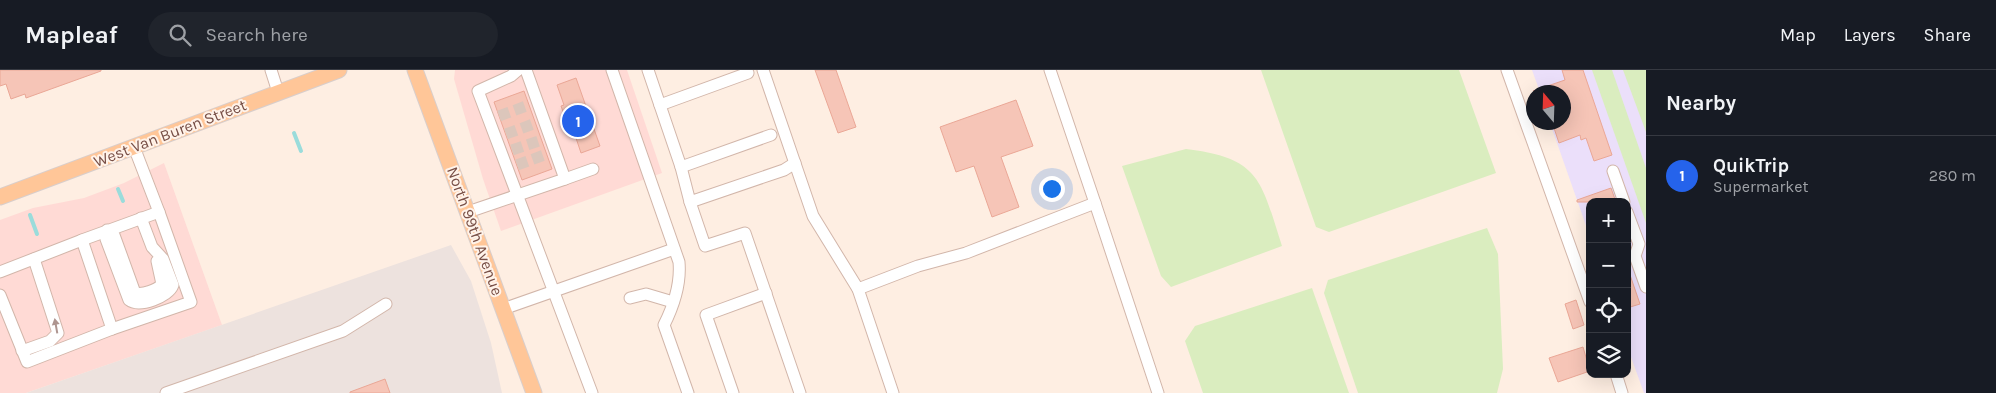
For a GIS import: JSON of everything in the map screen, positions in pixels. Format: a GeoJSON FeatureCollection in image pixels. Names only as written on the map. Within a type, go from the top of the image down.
{"type":"FeatureCollection","features":[{"type":"Feature","properties":{"kind":"main road","name":"West Van Buren Street"},"geometry":{"type":"LineString","coordinates":[[3,193],[134,147],[339,70]]}},
{"type":"Feature","properties":{"kind":"main road","name":"North 99th Avenue"},"geometry":{"type":"LineString","coordinates":[[415,70],[534,393]]}},
{"type":"Feature","properties":{"kind":"lane"},"geometry":{"type":"LineString","coordinates":[[271,70],[278,92]]}},
{"type":"Feature","properties":{"kind":"lane"},"geometry":{"type":"LineString","coordinates":[[518,70],[512,76],[478,91],[494,118],[512,167],[516,196],[592,393]]}},
{"type":"Feature","properties":{"kind":"lane"},"geometry":{"type":"LineString","coordinates":[[526,70],[540,122],[551,152],[565,179]]}},
{"type":"Feature","properties":{"kind":"lane"},"geometry":{"type":"LineString","coordinates":[[612,70],[674,249],[680,278],[664,325],[688,393]]}},
{"type":"Feature","properties":{"kind":"lane"},"geometry":{"type":"LineString","coordinates":[[648,70],[681,167],[690,202],[705,246],[745,234],[800,393]]}},
{"type":"Feature","properties":{"kind":"lane"},"geometry":{"type":"LineString","coordinates":[[763,70],[813,216],[858,289],[894,393]]}},
{"type":"Feature","properties":{"kind":"lane"},"geometry":{"type":"LineString","coordinates":[[1050,70],[1158,393]]}},
{"type":"Feature","properties":{"kind":"lane"},"geometry":{"type":"LineString","coordinates":[[1507,70],[1586,291]]}},
{"type":"Feature","properties":{"kind":"lane"},"geometry":{"type":"LineString","coordinates":[[660,105],[748,73]]}},
{"type":"Feature","properties":{"kind":"lane"},"geometry":{"type":"LineString","coordinates":[[681,167],[771,135]]}},
{"type":"Feature","properties":{"kind":"lane"},"geometry":{"type":"LineString","coordinates":[[0,295],[27,362],[112,329],[191,302],[134,147]]}},
{"type":"Feature","properties":{"kind":"lane"},"geometry":{"type":"LineString","coordinates":[[690,202],[784,170],[795,163]]}},
{"type":"Feature","properties":{"kind":"lane"},"geometry":{"type":"LineString","coordinates":[[468,212],[593,169]]}},
{"type":"Feature","properties":{"kind":"lane"},"geometry":{"type":"LineString","coordinates":[[1613,171],[1623,198]]}},
{"type":"Feature","properties":{"kind":"lane"},"geometry":{"type":"LineString","coordinates":[[858,289],[918,266],[966,253],[1095,203]]}},
{"type":"Feature","properties":{"kind":"lane"},"geometry":{"type":"LineString","coordinates":[[0,272],[159,212]]}},
{"type":"Feature","properties":{"kind":"lane"},"geometry":{"type":"LineString","coordinates":[[108,231],[106,239],[129,300],[133,303],[166,294],[172,288],[172,280],[163,259],[152,247],[141,218]]}},
{"type":"Feature","properties":{"kind":"lane"},"geometry":{"type":"LineString","coordinates":[[1631,223],[1639,244],[1635,256],[1646,287]]}},
{"type":"Feature","properties":{"kind":"lane"},"geometry":{"type":"LineString","coordinates":[[82,240],[112,329]]}},
{"type":"Feature","properties":{"kind":"lane"},"geometry":{"type":"LineString","coordinates":[[503,308],[674,249]]}},
{"type":"Feature","properties":{"kind":"lane"},"geometry":{"type":"LineString","coordinates":[[22,352],[50,341],[58,333],[34,259]]}},
{"type":"Feature","properties":{"kind":"lane"},"geometry":{"type":"LineString","coordinates":[[733,393],[706,315],[766,293]]}},
{"type":"Feature","properties":{"kind":"lane"},"geometry":{"type":"LineString","coordinates":[[630,298],[646,294],[673,302]]}},
{"type":"Feature","properties":{"kind":"lane"},"geometry":{"type":"LineString","coordinates":[[166,393],[343,331],[386,304]]}},
{"type":"Feature","properties":{"kind":"lane"},"geometry":{"type":"LineString","coordinates":[[1617,378],[1622,393]]}},
{"type":"Feature","properties":{"kind":"shaded area"},"geometry":{"type":"Polygon","coordinates":[[[455,70],[627,70],[662,173],[501,231],[483,179],[454,79],[455,70]]]}},
{"type":"Feature","properties":{"kind":"shaded area"},"geometry":{"type":"Polygon","coordinates":[[[1532,70],[1646,70],[1646,393],[1644,393],[1631,357],[1631,198],[1586,198],[1586,226],[1552,130],[1571,130],[1571,85],[1537,85],[1532,70]]]}},
{"type":"Feature","properties":{"kind":"shaded area"},"geometry":{"type":"Polygon","coordinates":[[[164,163],[222,325],[26,393],[0,393],[0,220],[33,208],[84,198],[124,183],[164,163]]]}},
{"type":"Feature","properties":{"kind":"shaded area"},"geometry":{"type":"Polygon","coordinates":[[[451,245],[471,281],[491,343],[502,393],[26,393],[451,245]]]}},
{"type":"Feature","properties":{"kind":"green space"},"geometry":{"type":"Polygon","coordinates":[[[1261,70],[1459,70],[1496,173],[1329,232],[1316,227],[1261,70]]]}},
{"type":"Feature","properties":{"kind":"green space"},"geometry":{"type":"Polygon","coordinates":[[[1592,70],[1612,70],[1646,168],[1646,223],[1592,70]]]}},
{"type":"Feature","properties":{"kind":"green space"},"geometry":{"type":"Polygon","coordinates":[[[1623,70],[1646,70],[1646,132],[1623,70]]]}},
{"type":"Feature","properties":{"kind":"green space"},"geometry":{"type":"Polygon","coordinates":[[[1186,149],[1211,153],[1230,159],[1244,167],[1254,176],[1269,205],[1282,246],[1171,287],[1161,276],[1122,166],[1186,149]]]}},
{"type":"Feature","properties":{"kind":"green space"},"geometry":{"type":"Polygon","coordinates":[[[1487,228],[1498,254],[1503,369],[1497,393],[1358,393],[1324,293],[1328,280],[1487,228]]]}},
{"type":"Feature","properties":{"kind":"green space"},"geometry":{"type":"Polygon","coordinates":[[[1312,288],[1349,393],[1203,393],[1185,341],[1195,326],[1312,288]]]}},
{"type":"Feature","properties":{"kind":"building"},"geometry":{"type":"Polygon","coordinates":[[[0,70],[101,71],[26,98],[25,94],[11,99],[6,84],[0,86],[0,70]]]}},
{"type":"Feature","properties":{"kind":"building"},"geometry":{"type":"Polygon","coordinates":[[[815,70],[836,70],[856,127],[838,133],[815,70]]]}},
{"type":"Feature","properties":{"kind":"building"},"geometry":{"type":"Polygon","coordinates":[[[1562,70],[1583,70],[1612,155],[1594,161],[1586,138],[1581,140],[1580,135],[1559,143],[1555,130],[1571,130],[1571,85],[1550,85],[1565,80],[1562,70]]]}},
{"type":"Feature","properties":{"kind":"building"},"geometry":{"type":"Polygon","coordinates":[[[576,78],[600,146],[581,153],[575,135],[572,136],[561,106],[564,105],[557,85],[576,78]]]}},
{"type":"Feature","properties":{"kind":"building"},"geometry":{"type":"Polygon","coordinates":[[[524,91],[552,169],[522,180],[494,102],[524,91]]]}},
{"type":"Feature","properties":{"kind":"building"},"geometry":{"type":"Polygon","coordinates":[[[1016,100],[1033,146],[1001,157],[1019,207],[992,217],[974,166],[956,172],[940,127],[1016,100]]]}},
{"type":"Feature","properties":{"kind":"building"},"geometry":{"type":"Polygon","coordinates":[[[1611,188],[1615,198],[1586,198],[1586,202],[1577,202],[1577,200],[1611,188]]]}},
{"type":"Feature","properties":{"kind":"building"},"geometry":{"type":"Polygon","coordinates":[[[1631,278],[1640,304],[1631,307],[1631,278]]]}},
{"type":"Feature","properties":{"kind":"building"},"geometry":{"type":"Polygon","coordinates":[[[1576,300],[1584,325],[1573,329],[1565,304],[1576,300]]]}},
{"type":"Feature","properties":{"kind":"building"},"geometry":{"type":"Polygon","coordinates":[[[1583,347],[1586,357],[1586,372],[1558,382],[1549,358],[1583,347]]]}},
{"type":"Feature","properties":{"kind":"building"},"geometry":{"type":"Polygon","coordinates":[[[385,379],[390,393],[350,393],[350,392],[385,379]]]}},
{"type":"Feature","properties":{"kind":"waterway"},"geometry":{"type":"LineString","coordinates":[[294,133],[301,151]]}},
{"type":"Feature","properties":{"kind":"waterway"},"geometry":{"type":"LineString","coordinates":[[118,189],[123,201]]}},
{"type":"Feature","properties":{"kind":"waterway"},"geometry":{"type":"LineString","coordinates":[[30,215],[37,234]]}},
{"type":"Feature","properties":{"kind":"tunnel"},"geometry":{"type":"LineString","coordinates":[[499,116],[529,105]]}},
{"type":"Feature","properties":{"kind":"tunnel"},"geometry":{"type":"LineString","coordinates":[[506,134],[536,123]]}},
{"type":"Feature","properties":{"kind":"tunnel"},"geometry":{"type":"LineString","coordinates":[[512,150],[542,140]]}},
{"type":"Feature","properties":{"kind":"tunnel"},"geometry":{"type":"LineString","coordinates":[[517,165],[547,154]]}},
{"type":"Feature","properties":{"kind":"place","name":"QuikTrip"},"geometry":{"type":"Point","coordinates":[578,121]}}]}
